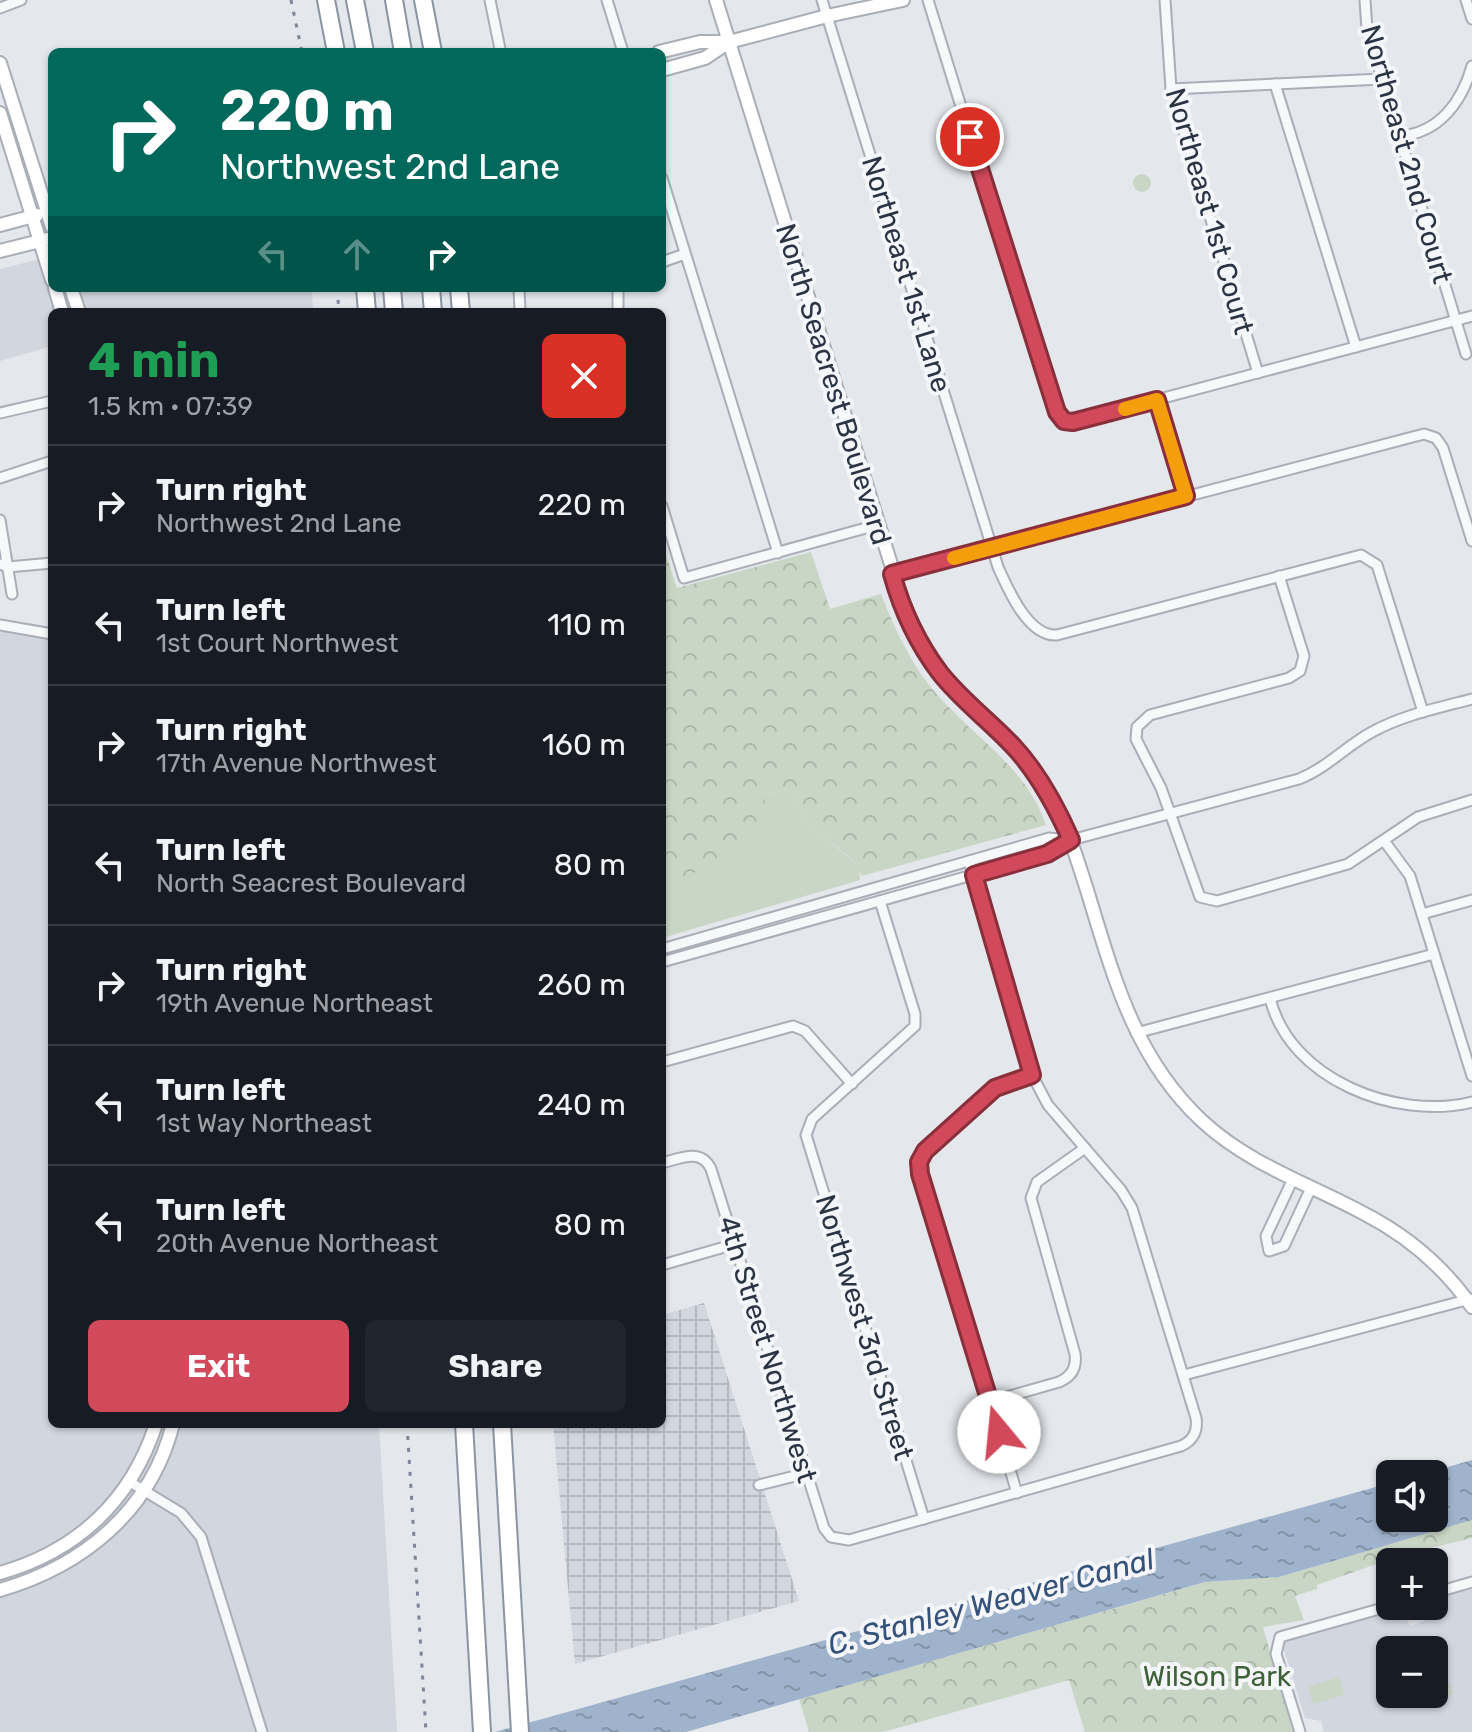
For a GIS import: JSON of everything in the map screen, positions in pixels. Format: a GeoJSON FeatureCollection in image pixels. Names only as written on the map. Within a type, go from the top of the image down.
{"type":"FeatureCollection","features":[{"type":"Feature","properties":{"kind":"highway"},"geometry":{"type":"LineString","coordinates":[[326,0],[335,48]]}},
{"type":"Feature","properties":{"kind":"highway"},"geometry":{"type":"LineString","coordinates":[[355,0],[364,48]]}},
{"type":"Feature","properties":{"kind":"highway"},"geometry":{"type":"LineString","coordinates":[[394,0],[402,48]]}},
{"type":"Feature","properties":{"kind":"highway"},"geometry":{"type":"LineString","coordinates":[[423,0],[432,48]]}},
{"type":"Feature","properties":{"kind":"highway"},"geometry":{"type":"LineString","coordinates":[[464,1428],[482,1732]]}},
{"type":"Feature","properties":{"kind":"highway"},"geometry":{"type":"LineString","coordinates":[[502,1428],[520,1732]]}},
{"type":"Feature","properties":{"kind":"street"},"geometry":{"type":"LineString","coordinates":[[0,8],[21,0]]}},
{"type":"Feature","properties":{"kind":"street"},"geometry":{"type":"LineString","coordinates":[[490,0],[500,48]]}},
{"type":"Feature","properties":{"kind":"street"},"geometry":{"type":"LineString","coordinates":[[607,0],[622,48]]}},
{"type":"Feature","properties":{"kind":"street","name":"North Seacrest Boulevard"},"geometry":{"type":"LineString","coordinates":[[716,0],[907,616],[929,658],[955,690],[1028,763],[1054,802],[1071,840],[1117,987],[1136,1033],[1165,1081],[1203,1122],[1247,1156],[1361,1211],[1403,1237],[1441,1269],[1470,1302]]}},
{"type":"Feature","properties":{"kind":"street","name":"Northeast 1st Lane"},"geometry":{"type":"LineString","coordinates":[[822,0],[992,548],[1017,604],[1040,631],[1051,635],[1279,576]]}},
{"type":"Feature","properties":{"kind":"street"},"geometry":{"type":"LineString","coordinates":[[666,50],[700,42],[729,42],[903,0]]}},
{"type":"Feature","properties":{"kind":"street"},"geometry":{"type":"LineString","coordinates":[[928,0],[1045,378],[1057,412],[1064,421],[1073,422],[1472,316]]}},
{"type":"Feature","properties":{"kind":"street","name":"Northeast 1st Court"},"geometry":{"type":"LineString","coordinates":[[1165,0],[1171,89],[1258,373]]}},
{"type":"Feature","properties":{"kind":"street","name":"Northeast 2nd Court"},"geometry":{"type":"LineString","coordinates":[[1365,0],[1367,29],[1466,354]]}},
{"type":"Feature","properties":{"kind":"street"},"geometry":{"type":"LineString","coordinates":[[1466,0],[1472,19]]}},
{"type":"Feature","properties":{"kind":"street"},"geometry":{"type":"LineString","coordinates":[[666,69],[705,58],[729,42]]}},
{"type":"Feature","properties":{"kind":"street"},"geometry":{"type":"LineString","coordinates":[[0,63],[48,205]]}},
{"type":"Feature","properties":{"kind":"street"},"geometry":{"type":"LineString","coordinates":[[1400,136],[1421,132],[1441,120],[1458,100],[1472,66]]}},
{"type":"Feature","properties":{"kind":"street"},"geometry":{"type":"LineString","coordinates":[[1171,89],[1382,79]]}},
{"type":"Feature","properties":{"kind":"street"},"geometry":{"type":"LineString","coordinates":[[1275,84],[1356,347]]}},
{"type":"Feature","properties":{"kind":"street"},"geometry":{"type":"LineString","coordinates":[[0,113],[32,216],[46,239],[0,251]]}},
{"type":"Feature","properties":{"kind":"street"},"geometry":{"type":"LineString","coordinates":[[666,191],[778,553]]}},
{"type":"Feature","properties":{"kind":"street"},"geometry":{"type":"LineString","coordinates":[[0,225],[48,212]]}},
{"type":"Feature","properties":{"kind":"street"},"geometry":{"type":"LineString","coordinates":[[666,261],[685,254]]}},
{"type":"Feature","properties":{"kind":"street"},"geometry":{"type":"LineString","coordinates":[[1157,400],[1186,496]]}},
{"type":"Feature","properties":{"kind":"street"},"geometry":{"type":"LineString","coordinates":[[0,413],[48,402]]}},
{"type":"Feature","properties":{"kind":"street"},"geometry":{"type":"LineString","coordinates":[[892,574],[1430,435],[1443,448],[1472,541]]}},
{"type":"Feature","properties":{"kind":"street"},"geometry":{"type":"LineString","coordinates":[[0,478],[48,462]]}},
{"type":"Feature","properties":{"kind":"street"},"geometry":{"type":"LineString","coordinates":[[666,519],[684,578],[877,525]]}},
{"type":"Feature","properties":{"kind":"street"},"geometry":{"type":"LineString","coordinates":[[0,522],[4,565],[12,594]]}},
{"type":"Feature","properties":{"kind":"street"},"geometry":{"type":"LineString","coordinates":[[1423,712],[1377,565],[1367,557],[1355,556],[1279,576],[1304,656],[1300,671],[1289,678],[1150,715],[1140,721],[1136,739],[1170,814],[1196,893],[1205,901],[1217,901],[1328,872],[1385,842],[1418,817],[1472,800]]}},
{"type":"Feature","properties":{"kind":"street"},"geometry":{"type":"LineString","coordinates":[[4,565],[48,563]]}},
{"type":"Feature","properties":{"kind":"street"},"geometry":{"type":"LineString","coordinates":[[0,625],[48,633]]}},
{"type":"Feature","properties":{"kind":"street"},"geometry":{"type":"LineString","coordinates":[[666,961],[1047,854],[1071,840],[1311,774],[1373,731],[1423,712],[1472,699]]}},
{"type":"Feature","properties":{"kind":"street"},"geometry":{"type":"LineString","coordinates":[[666,948],[1049,838],[1071,840]]}},
{"type":"Feature","properties":{"kind":"street"},"geometry":{"type":"LineString","coordinates":[[1385,842],[1407,871],[1472,1076]]}},
{"type":"Feature","properties":{"kind":"street"},"geometry":{"type":"LineString","coordinates":[[924,1519],[1187,1444],[1195,1435],[1197,1424],[1140,1227],[1121,1190],[1048,1105],[1032,1075],[969,861]]}},
{"type":"Feature","properties":{"kind":"street"},"geometry":{"type":"LineString","coordinates":[[1422,914],[1472,900]]}},
{"type":"Feature","properties":{"kind":"street"},"geometry":{"type":"LineString","coordinates":[[666,1061],[793,1026],[805,1031],[852,1084],[912,1031],[916,1020],[880,901]]}},
{"type":"Feature","properties":{"kind":"street"},"geometry":{"type":"LineString","coordinates":[[1136,1033],[1434,954]]}},
{"type":"Feature","properties":{"kind":"street"},"geometry":{"type":"LineString","coordinates":[[1270,998],[1285,1038],[1299,1054],[1322,1071],[1373,1096],[1411,1106],[1437,1107],[1472,1102]]}},
{"type":"Feature","properties":{"kind":"street"},"geometry":{"type":"LineString","coordinates":[[1017,1493],[919,1167],[925,1151],[995,1088],[1032,1075]]}},
{"type":"Feature","properties":{"kind":"street","name":"Northwest 3rd Street"},"geometry":{"type":"LineString","coordinates":[[852,1084],[812,1119],[806,1135],[924,1519]]}},
{"type":"Feature","properties":{"kind":"street"},"geometry":{"type":"LineString","coordinates":[[989,1402],[1069,1376],[1075,1366],[1075,1354],[1031,1198],[1037,1182],[1085,1148]]}},
{"type":"Feature","properties":{"kind":"street","name":"4th Street Northwest"},"geometry":{"type":"LineString","coordinates":[[666,1162],[699,1156],[711,1169],[824,1528],[837,1540],[924,1519]]}},
{"type":"Feature","properties":{"kind":"street"},"geometry":{"type":"LineString","coordinates":[[1293,1179],[1266,1236],[1269,1251],[1284,1246],[1311,1188]]}},
{"type":"Feature","properties":{"kind":"street"},"geometry":{"type":"LineString","coordinates":[[666,1264],[735,1244]]}},
{"type":"Feature","properties":{"kind":"street"},"geometry":{"type":"LineString","coordinates":[[1184,1375],[1470,1302]]}},
{"type":"Feature","properties":{"kind":"street"},"geometry":{"type":"LineString","coordinates":[[17,1585],[7,1571],[43,1558],[82,1536],[130,1482],[154,1428]]}},
{"type":"Feature","properties":{"kind":"street"},"geometry":{"type":"LineString","coordinates":[[0,1590],[53,1572],[79,1557],[112,1529],[144,1490],[165,1450],[172,1428]]}},
{"type":"Feature","properties":{"kind":"street"},"geometry":{"type":"LineString","coordinates":[[759,1485],[807,1473]]}},
{"type":"Feature","properties":{"kind":"street"},"geometry":{"type":"LineString","coordinates":[[130,1482],[181,1513],[201,1537],[262,1732]]}},
{"type":"Feature","properties":{"kind":"street"},"geometry":{"type":"LineString","coordinates":[[1448,1589],[1472,1582]]}},
{"type":"Feature","properties":{"kind":"street"},"geometry":{"type":"LineString","coordinates":[[1300,1732],[1276,1654],[1280,1637],[1376,1610]]}},
{"type":"Feature","properties":{"kind":"shaded area"},"geometry":{"type":"Polygon","coordinates":[[[48,257],[48,292],[312,292],[313,308],[48,308],[48,347],[0,361],[0,269],[48,257]]]}},
{"type":"Feature","properties":{"kind":"shaded area"},"geometry":{"type":"Polygon","coordinates":[[[0,619],[48,626],[48,1428],[379,1428],[397,1732],[0,1732],[0,619]]]}},
{"type":"Feature","properties":{"kind":"shaded area"},"geometry":{"type":"Polygon","coordinates":[[[704,1303],[799,1601],[575,1664],[553,1428],[666,1428],[666,1314],[704,1303]]]}},
{"type":"Feature","properties":{"kind":"shaded area"},"geometry":{"type":"Polygon","coordinates":[[[1472,1586],[1472,1732],[1324,1732],[1321,1721],[1305,1718],[1283,1646],[1288,1640],[1376,1615],[1376,1620],[1406,1620],[1411,1626],[1424,1621],[1448,1620],[1448,1593],[1472,1586]]]}},
{"type":"Feature","properties":{"kind":"green space"},"geometry":{"type":"Polygon","coordinates":[[[1142,174],[1151,183],[1142,192],[1133,183],[1142,174]]]}},
{"type":"Feature","properties":{"kind":"green space"},"geometry":{"type":"Polygon","coordinates":[[[811,552],[830,609],[881,594],[900,637],[923,677],[1028,788],[1046,825],[862,876],[855,862],[810,825],[789,788],[767,795],[760,814],[741,842],[700,870],[666,887],[666,554],[677,588],[811,552]]]}},
{"type":"Feature","properties":{"kind":"green space"},"geometry":{"type":"Polygon","coordinates":[[[666,729],[767,795],[789,788],[810,825],[859,866],[860,880],[666,937],[666,729]]]}},
{"type":"Feature","properties":{"kind":"green space"},"geometry":{"type":"Polygon","coordinates":[[[1472,1520],[1472,1538],[1431,1548],[1377,1548],[1431,1532],[1448,1532],[1448,1527],[1472,1520]]]}},
{"type":"Feature","properties":{"kind":"green space","name":"Wilson Park"},"geometry":{"type":"Polygon","coordinates":[[[1376,1548],[1376,1564],[1295,1596],[1304,1620],[1263,1627],[1293,1732],[1085,1732],[1069,1680],[883,1732],[809,1732],[799,1699],[1206,1582],[1279,1577],[1376,1548]]]}},
{"type":"Feature","properties":{"kind":"green space"},"geometry":{"type":"Polygon","coordinates":[[[1339,1677],[1344,1695],[1313,1704],[1308,1687],[1339,1677]]]}},
{"type":"Feature","properties":{"kind":"water"},"geometry":{"type":"Polygon","coordinates":[[[1472,1460],[1472,1520],[1448,1527],[1448,1467],[1472,1460]]]}},
{"type":"Feature","properties":{"kind":"water","name":"C. Stanley Weaver Canal"},"geometry":{"type":"Polygon","coordinates":[[[1376,1487],[1376,1532],[1431,1532],[1279,1577],[1205,1582],[686,1732],[495,1732],[1376,1487]]]}},
{"type":"Feature","properties":{"kind":"railway"},"geometry":{"type":"LineString","coordinates":[[291,0],[301,48]]}},
{"type":"Feature","properties":{"kind":"railway"},"geometry":{"type":"LineString","coordinates":[[337,292],[339,308]]}},
{"type":"Feature","properties":{"kind":"railway"},"geometry":{"type":"LineString","coordinates":[[407,1428],[426,1732]]}},
{"type":"Feature","properties":{"kind":"slow traffic"},"geometry":{"type":"LineString","coordinates":[[954,558],[1186,496],[1157,400],[1125,409]]}},
{"type":"Feature","properties":{"kind":"route"},"geometry":{"type":"LineString","coordinates":[[970,137],[1057,412],[1064,421],[1073,422],[1157,400],[1186,496],[892,574],[907,616],[929,658],[971,707],[1028,763],[1054,802],[1071,840],[1047,854],[974,875],[1032,1075],[995,1088],[925,1151],[919,1162],[920,1174],[999,1432]]}}]}
